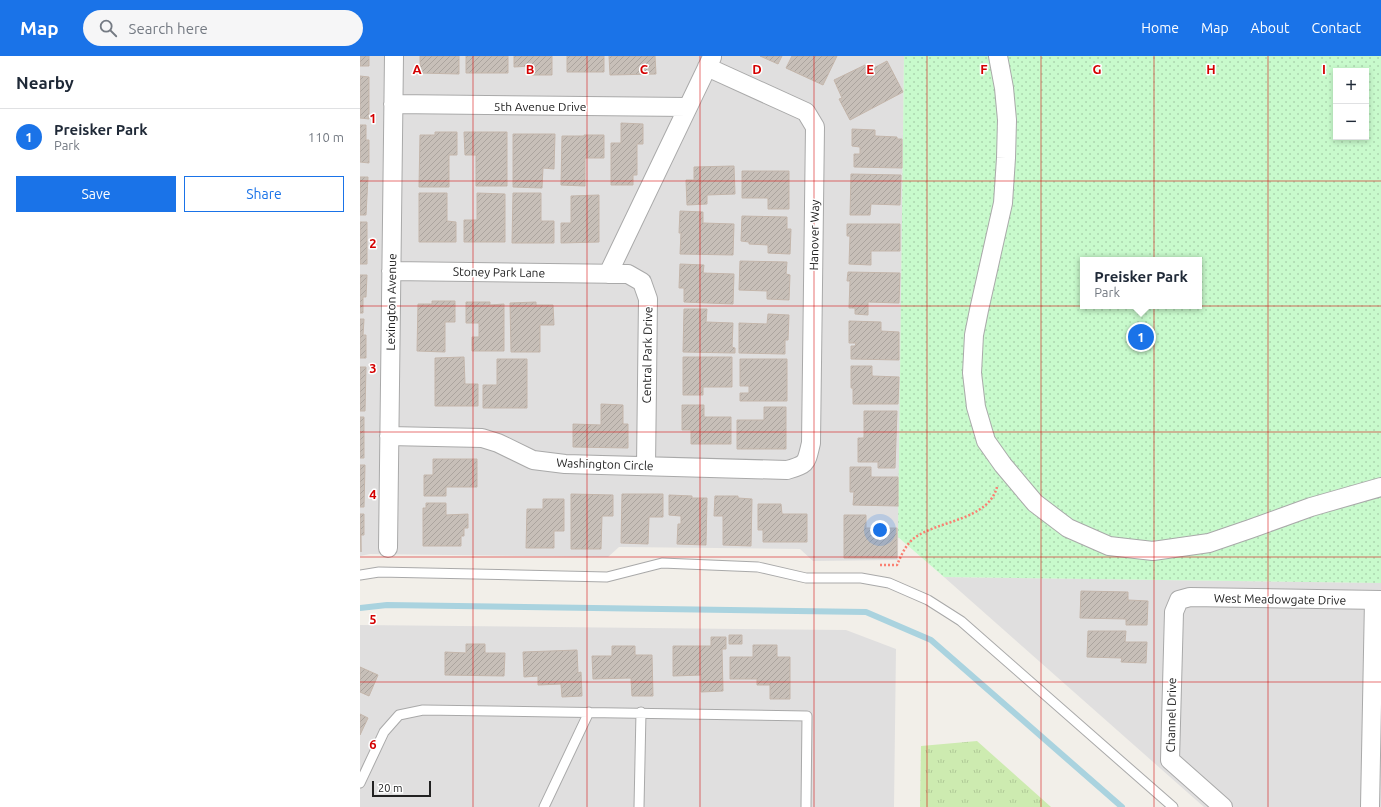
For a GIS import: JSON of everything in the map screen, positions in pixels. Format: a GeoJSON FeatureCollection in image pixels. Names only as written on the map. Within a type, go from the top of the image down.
{"type":"FeatureCollection","features":[{"type":"Feature","properties":{"kind":"street","name":"Lexington Avenue"},"geometry":{"type":"LineString","coordinates":[[388,548],[394,56]]}},
{"type":"Feature","properties":{"kind":"street"},"geometry":{"type":"LineString","coordinates":[[998,56],[1004,88],[1007,120],[1003,203],[974,336],[972,373],[976,407],[986,441],[1003,466],[1035,503],[1068,528],[1109,546],[1153,551],[1208,543],[1250,530],[1311,506],[1381,487]]}},
{"type":"Feature","properties":{"kind":"street"},"geometry":{"type":"LineString","coordinates":[[608,274],[709,61]]}},
{"type":"Feature","properties":{"kind":"street","name":"Hanover Way"},"geometry":{"type":"LineString","coordinates":[[709,61],[806,112],[815,127],[811,443],[806,461],[801,466]]}},
{"type":"Feature","properties":{"kind":"street","name":"5th Avenue Drive"},"geometry":{"type":"LineString","coordinates":[[393,104],[687,107]]}},
{"type":"Feature","properties":{"kind":"street","name":"Stoney Park Lane"},"geometry":{"type":"LineString","coordinates":[[391,271],[608,274]]}},
{"type":"Feature","properties":{"kind":"street","name":"Central Park Drive"},"geometry":{"type":"LineString","coordinates":[[608,274],[628,274],[642,282],[648,299],[646,466]]}},
{"type":"Feature","properties":{"kind":"street","name":"Washington Circle"},"geometry":{"type":"LineString","coordinates":[[389,436],[482,438],[498,443],[533,460],[564,464],[787,470],[801,466]]}},
{"type":"Feature","properties":{"kind":"street","name":"West Meadowgate Drive"},"geometry":{"type":"LineString","coordinates":[[1179,600],[1190,597],[1378,600]]}},
{"type":"Feature","properties":{"kind":"street","name":"Channel Drive"},"geometry":{"type":"LineString","coordinates":[[1179,600],[1174,612],[1170,760],[1223,807]]}},
{"type":"Feature","properties":{"kind":"street"},"geometry":{"type":"LineString","coordinates":[[1370,807],[1378,600]]}},
{"type":"Feature","properties":{"kind":"lane"},"geometry":{"type":"LineString","coordinates":[[360,575],[379,572],[607,577],[662,563],[758,567],[806,578],[861,578],[890,583],[928,600],[961,621],[1173,807]]}},
{"type":"Feature","properties":{"kind":"lane"},"geometry":{"type":"LineString","coordinates":[[360,783],[384,732],[399,715],[423,710],[641,712],[807,716],[806,807]]}},
{"type":"Feature","properties":{"kind":"lane"},"geometry":{"type":"LineString","coordinates":[[544,807],[589,712]]}},
{"type":"Feature","properties":{"kind":"lane"},"geometry":{"type":"LineString","coordinates":[[638,807],[641,712]]}},
{"type":"Feature","properties":{"kind":"shaded area"},"geometry":{"type":"Polygon","coordinates":[[[360,56],[904,56],[898,560],[813,561],[800,549],[619,547],[608,557],[370,554],[360,556],[360,56]]]}},
{"type":"Feature","properties":{"kind":"shaded area"},"geometry":{"type":"Polygon","coordinates":[[[944,577],[1381,583],[1381,807],[1204,807],[944,577]]]}},
{"type":"Feature","properties":{"kind":"shaded area"},"geometry":{"type":"Polygon","coordinates":[[[360,625],[846,630],[896,649],[894,807],[360,807],[360,625]]]}},
{"type":"Feature","properties":{"kind":"green space"},"geometry":{"type":"Polygon","coordinates":[[[904,56],[1381,56],[1381,583],[944,577],[898,537],[904,56]]]}},
{"type":"Feature","properties":{"kind":"green space"},"geometry":{"type":"Polygon","coordinates":[[[977,741],[1051,807],[920,807],[921,746],[977,741]]]}},
{"type":"Feature","properties":{"kind":"building"},"geometry":{"type":"Polygon","coordinates":[[[360,56],[369,56],[369,66],[360,66],[360,56]]]}},
{"type":"Feature","properties":{"kind":"building"},"geometry":{"type":"Polygon","coordinates":[[[420,56],[459,56],[459,74],[420,73],[420,56]]]}},
{"type":"Feature","properties":{"kind":"building"},"geometry":{"type":"Polygon","coordinates":[[[466,56],[508,56],[508,73],[466,73],[466,56]]]}},
{"type":"Feature","properties":{"kind":"building"},"geometry":{"type":"Polygon","coordinates":[[[514,56],[552,56],[552,75],[531,75],[531,66],[514,67],[514,56]]]}},
{"type":"Feature","properties":{"kind":"building"},"geometry":{"type":"Polygon","coordinates":[[[567,56],[604,56],[604,72],[567,72],[567,56]]]}},
{"type":"Feature","properties":{"kind":"building"},"geometry":{"type":"Polygon","coordinates":[[[609,56],[655,56],[656,74],[610,75],[609,56]]]}},
{"type":"Feature","properties":{"kind":"building"},"geometry":{"type":"Polygon","coordinates":[[[760,56],[782,56],[778,64],[760,56]]]}},
{"type":"Feature","properties":{"kind":"building"},"geometry":{"type":"Polygon","coordinates":[[[792,56],[837,56],[823,85],[786,68],[792,56]]]}},
{"type":"Feature","properties":{"kind":"building"},"geometry":{"type":"Polygon","coordinates":[[[887,61],[903,92],[850,120],[839,99],[842,98],[834,80],[865,65],[868,71],[887,61]]]}},
{"type":"Feature","properties":{"kind":"building"},"geometry":{"type":"Polygon","coordinates":[[[360,76],[369,77],[369,119],[360,118],[360,76]]]}},
{"type":"Feature","properties":{"kind":"building"},"geometry":{"type":"Polygon","coordinates":[[[621,123],[643,124],[643,144],[637,144],[637,175],[633,175],[633,185],[611,185],[611,143],[621,143],[621,123]]]}},
{"type":"Feature","properties":{"kind":"building"},"geometry":{"type":"Polygon","coordinates":[[[360,125],[366,125],[366,140],[369,140],[369,163],[360,162],[360,125]]]}},
{"type":"Feature","properties":{"kind":"building"},"geometry":{"type":"Polygon","coordinates":[[[852,129],[875,130],[875,136],[897,137],[897,139],[902,139],[902,168],[854,167],[854,154],[860,154],[860,147],[852,146],[852,129]]]}},
{"type":"Feature","properties":{"kind":"building"},"geometry":{"type":"Polygon","coordinates":[[[435,132],[457,132],[457,155],[449,155],[449,187],[419,187],[420,135],[435,135],[435,132]]]}},
{"type":"Feature","properties":{"kind":"building"},"geometry":{"type":"Polygon","coordinates":[[[464,132],[507,132],[507,186],[476,186],[476,155],[465,155],[464,132]]]}},
{"type":"Feature","properties":{"kind":"building"},"geometry":{"type":"Polygon","coordinates":[[[513,134],[555,134],[554,169],[543,168],[542,188],[513,187],[513,134]]]}},
{"type":"Feature","properties":{"kind":"building"},"geometry":{"type":"Polygon","coordinates":[[[604,135],[604,158],[585,158],[585,186],[561,185],[562,136],[604,135]]]}},
{"type":"Feature","properties":{"kind":"building"},"geometry":{"type":"Polygon","coordinates":[[[734,166],[735,194],[707,195],[707,204],[687,205],[686,180],[694,180],[694,167],[734,166]]]}},
{"type":"Feature","properties":{"kind":"building"},"geometry":{"type":"Polygon","coordinates":[[[742,171],[789,171],[789,209],[768,209],[768,198],[742,198],[742,171]]]}},
{"type":"Feature","properties":{"kind":"building"},"geometry":{"type":"Polygon","coordinates":[[[851,174],[901,175],[900,205],[871,204],[870,215],[850,215],[851,174]]]}},
{"type":"Feature","properties":{"kind":"building"},"geometry":{"type":"Polygon","coordinates":[[[360,177],[368,177],[366,215],[360,215],[360,177]]]}},
{"type":"Feature","properties":{"kind":"building"},"geometry":{"type":"Polygon","coordinates":[[[419,193],[447,193],[447,221],[456,222],[456,242],[419,242],[419,193]]]}},
{"type":"Feature","properties":{"kind":"building"},"geometry":{"type":"Polygon","coordinates":[[[477,193],[505,194],[505,242],[464,242],[464,220],[477,220],[477,193]]]}},
{"type":"Feature","properties":{"kind":"building"},"geometry":{"type":"Polygon","coordinates":[[[513,193],[541,193],[541,221],[554,221],[554,243],[512,243],[513,193]]]}},
{"type":"Feature","properties":{"kind":"building"},"geometry":{"type":"Polygon","coordinates":[[[599,195],[599,242],[561,243],[561,223],[571,223],[571,196],[599,195]]]}},
{"type":"Feature","properties":{"kind":"building"},"geometry":{"type":"Polygon","coordinates":[[[680,211],[703,212],[703,223],[734,224],[733,255],[680,254],[680,211]]]}},
{"type":"Feature","properties":{"kind":"building"},"geometry":{"type":"Polygon","coordinates":[[[742,216],[787,217],[787,229],[791,229],[790,254],[768,253],[768,245],[749,244],[749,242],[741,241],[742,216]]]}},
{"type":"Feature","properties":{"kind":"building"},"geometry":{"type":"Polygon","coordinates":[[[360,222],[367,222],[367,264],[360,264],[360,222]]]}},
{"type":"Feature","properties":{"kind":"building"},"geometry":{"type":"Polygon","coordinates":[[[847,224],[900,224],[900,251],[871,251],[871,265],[849,264],[850,236],[847,236],[847,224]]]}},
{"type":"Feature","properties":{"kind":"building"},"geometry":{"type":"Polygon","coordinates":[[[740,261],[787,262],[786,274],[790,275],[789,300],[767,299],[767,291],[739,290],[740,261]]]}},
{"type":"Feature","properties":{"kind":"building"},"geometry":{"type":"Polygon","coordinates":[[[680,264],[704,265],[703,273],[734,274],[733,304],[684,302],[684,288],[679,288],[680,264]]]}},
{"type":"Feature","properties":{"kind":"building"},"geometry":{"type":"Polygon","coordinates":[[[848,272],[900,273],[899,303],[868,302],[868,315],[855,314],[855,308],[849,308],[850,281],[847,281],[848,272]]]}},
{"type":"Feature","properties":{"kind":"building"},"geometry":{"type":"Polygon","coordinates":[[[360,275],[367,275],[366,297],[363,297],[363,313],[360,313],[360,275]]]}},
{"type":"Feature","properties":{"kind":"building"},"geometry":{"type":"Polygon","coordinates":[[[432,301],[455,301],[455,322],[445,322],[445,352],[417,351],[418,304],[432,304],[432,301]]]}},
{"type":"Feature","properties":{"kind":"building"},"geometry":{"type":"Polygon","coordinates":[[[466,302],[490,302],[490,305],[504,304],[504,351],[472,351],[472,337],[479,337],[479,323],[466,323],[466,302]]]}},
{"type":"Feature","properties":{"kind":"building"},"geometry":{"type":"Polygon","coordinates":[[[536,302],[536,305],[553,305],[554,325],[540,325],[540,352],[511,352],[510,303],[536,302]]]}},
{"type":"Feature","properties":{"kind":"building"},"geometry":{"type":"Polygon","coordinates":[[[684,309],[707,309],[706,322],[733,323],[732,347],[735,348],[735,353],[683,352],[684,309]]]}},
{"type":"Feature","properties":{"kind":"building"},"geometry":{"type":"Polygon","coordinates":[[[768,314],[789,315],[788,340],[785,340],[785,354],[739,353],[739,323],[767,324],[768,314]]]}},
{"type":"Feature","properties":{"kind":"building"},"geometry":{"type":"Polygon","coordinates":[[[360,319],[364,319],[363,335],[366,335],[366,358],[360,358],[360,319]]]}},
{"type":"Feature","properties":{"kind":"building"},"geometry":{"type":"Polygon","coordinates":[[[849,321],[881,322],[881,331],[899,332],[899,360],[851,359],[851,346],[855,346],[856,343],[849,343],[849,321]]]}},
{"type":"Feature","properties":{"kind":"building"},"geometry":{"type":"Polygon","coordinates":[[[464,357],[465,384],[478,384],[478,406],[435,406],[435,358],[464,357]]]}},
{"type":"Feature","properties":{"kind":"building"},"geometry":{"type":"Polygon","coordinates":[[[683,357],[732,357],[732,387],[703,387],[703,395],[683,395],[683,357]]]}},
{"type":"Feature","properties":{"kind":"building"},"geometry":{"type":"Polygon","coordinates":[[[497,359],[527,359],[527,408],[483,408],[483,385],[497,385],[497,359]]]}},
{"type":"Feature","properties":{"kind":"building"},"geometry":{"type":"Polygon","coordinates":[[[740,359],[787,359],[787,401],[740,401],[740,393],[749,393],[749,386],[740,386],[740,359]]]}},
{"type":"Feature","properties":{"kind":"building"},"geometry":{"type":"Polygon","coordinates":[[[851,366],[872,366],[872,376],[899,377],[898,404],[853,404],[851,366]]]}},
{"type":"Feature","properties":{"kind":"building"},"geometry":{"type":"Polygon","coordinates":[[[360,367],[366,367],[365,411],[360,411],[360,367]]]}},
{"type":"Feature","properties":{"kind":"building"},"geometry":{"type":"Polygon","coordinates":[[[601,404],[623,405],[623,424],[628,424],[628,448],[573,447],[573,424],[601,425],[601,404]]]}},
{"type":"Feature","properties":{"kind":"building"},"geometry":{"type":"Polygon","coordinates":[[[682,405],[704,405],[704,417],[731,417],[731,444],[691,444],[691,430],[682,430],[682,405]]]}},
{"type":"Feature","properties":{"kind":"building"},"geometry":{"type":"Polygon","coordinates":[[[764,407],[786,407],[786,449],[737,449],[737,420],[764,420],[764,407]]]}},
{"type":"Feature","properties":{"kind":"building"},"geometry":{"type":"Polygon","coordinates":[[[864,411],[897,411],[895,468],[878,468],[878,462],[858,462],[858,438],[864,438],[864,411]]]}},
{"type":"Feature","properties":{"kind":"building"},"geometry":{"type":"Polygon","coordinates":[[[360,417],[364,417],[364,458],[360,458],[360,417]]]}},
{"type":"Feature","properties":{"kind":"building"},"geometry":{"type":"Polygon","coordinates":[[[433,459],[477,459],[477,487],[446,487],[446,496],[424,496],[424,475],[433,475],[433,459]]]}},
{"type":"Feature","properties":{"kind":"building"},"geometry":{"type":"Polygon","coordinates":[[[360,465],[365,465],[364,507],[360,507],[360,465]]]}},
{"type":"Feature","properties":{"kind":"building"},"geometry":{"type":"Polygon","coordinates":[[[850,467],[871,467],[871,477],[898,477],[898,506],[853,505],[854,492],[850,492],[850,467]]]}},
{"type":"Feature","properties":{"kind":"building"},"geometry":{"type":"Polygon","coordinates":[[[571,494],[613,495],[613,516],[602,516],[601,549],[571,549],[571,494]]]}},
{"type":"Feature","properties":{"kind":"building"},"geometry":{"type":"Polygon","coordinates":[[[622,494],[663,494],[663,517],[649,517],[648,544],[621,543],[622,494]]]}},
{"type":"Feature","properties":{"kind":"building"},"geometry":{"type":"Polygon","coordinates":[[[669,495],[707,498],[706,545],[677,544],[678,524],[681,524],[681,516],[669,515],[669,495]]]}},
{"type":"Feature","properties":{"kind":"building"},"geometry":{"type":"Polygon","coordinates":[[[715,496],[738,496],[738,498],[752,499],[751,546],[723,545],[723,516],[714,516],[715,496]]]}},
{"type":"Feature","properties":{"kind":"building"},"geometry":{"type":"Polygon","coordinates":[[[543,499],[564,499],[564,531],[554,531],[554,548],[526,548],[527,509],[543,509],[543,499]]]}},
{"type":"Feature","properties":{"kind":"building"},"geometry":{"type":"Polygon","coordinates":[[[426,503],[446,503],[446,515],[468,514],[468,528],[464,528],[464,536],[461,536],[461,546],[423,546],[423,508],[426,508],[426,503]]]}},
{"type":"Feature","properties":{"kind":"building"},"geometry":{"type":"Polygon","coordinates":[[[758,504],[781,504],[782,514],[807,514],[807,542],[763,542],[763,530],[758,530],[758,504]]]}},
{"type":"Feature","properties":{"kind":"building"},"geometry":{"type":"Polygon","coordinates":[[[360,514],[364,514],[364,535],[361,535],[361,552],[360,514]]]}},
{"type":"Feature","properties":{"kind":"building"},"geometry":{"type":"Polygon","coordinates":[[[844,515],[866,515],[866,528],[897,528],[897,558],[844,558],[844,515]]]}},
{"type":"Feature","properties":{"kind":"building"},"geometry":{"type":"Polygon","coordinates":[[[1081,591],[1128,592],[1128,600],[1148,601],[1147,625],[1126,625],[1126,619],[1080,618],[1081,591]]]}},
{"type":"Feature","properties":{"kind":"building"},"geometry":{"type":"Polygon","coordinates":[[[1088,631],[1126,631],[1125,642],[1147,642],[1146,663],[1121,662],[1122,658],[1087,657],[1088,631]]]}},
{"type":"Feature","properties":{"kind":"building"},"geometry":{"type":"Polygon","coordinates":[[[729,635],[742,635],[742,644],[729,644],[729,635]]]}},
{"type":"Feature","properties":{"kind":"building"},"geometry":{"type":"Polygon","coordinates":[[[711,637],[726,637],[726,649],[722,649],[723,691],[701,692],[701,675],[673,676],[673,646],[711,646],[711,637]]]}},
{"type":"Feature","properties":{"kind":"building"},"geometry":{"type":"Polygon","coordinates":[[[466,644],[485,644],[485,653],[505,653],[504,676],[445,675],[445,652],[466,653],[466,644]]]}},
{"type":"Feature","properties":{"kind":"building"},"geometry":{"type":"Polygon","coordinates":[[[753,645],[777,645],[777,657],[790,657],[790,699],[770,699],[770,685],[757,685],[757,679],[730,679],[730,657],[753,657],[753,645]]]}},
{"type":"Feature","properties":{"kind":"building"},"geometry":{"type":"Polygon","coordinates":[[[612,646],[635,646],[635,655],[652,655],[653,696],[632,696],[631,678],[593,679],[592,656],[612,656],[612,646]]]}},
{"type":"Feature","properties":{"kind":"building"},"geometry":{"type":"Polygon","coordinates":[[[577,650],[578,673],[581,672],[582,696],[562,697],[561,684],[538,685],[538,676],[524,677],[523,652],[577,650]]]}},
{"type":"Feature","properties":{"kind":"building"},"geometry":{"type":"Polygon","coordinates":[[[360,667],[378,675],[369,696],[360,692],[360,667]]]}},
{"type":"Feature","properties":{"kind":"building"},"geometry":{"type":"Polygon","coordinates":[[[360,714],[368,718],[360,735],[360,714]]]}},
{"type":"Feature","properties":{"kind":"waterway"},"geometry":{"type":"LineString","coordinates":[[360,608],[387,605],[866,612],[931,640],[1122,807]]}},
{"type":"Feature","properties":{"kind":"place","name":"Preisker Park"},"geometry":{"type":"Point","coordinates":[1141,337]}}]}
